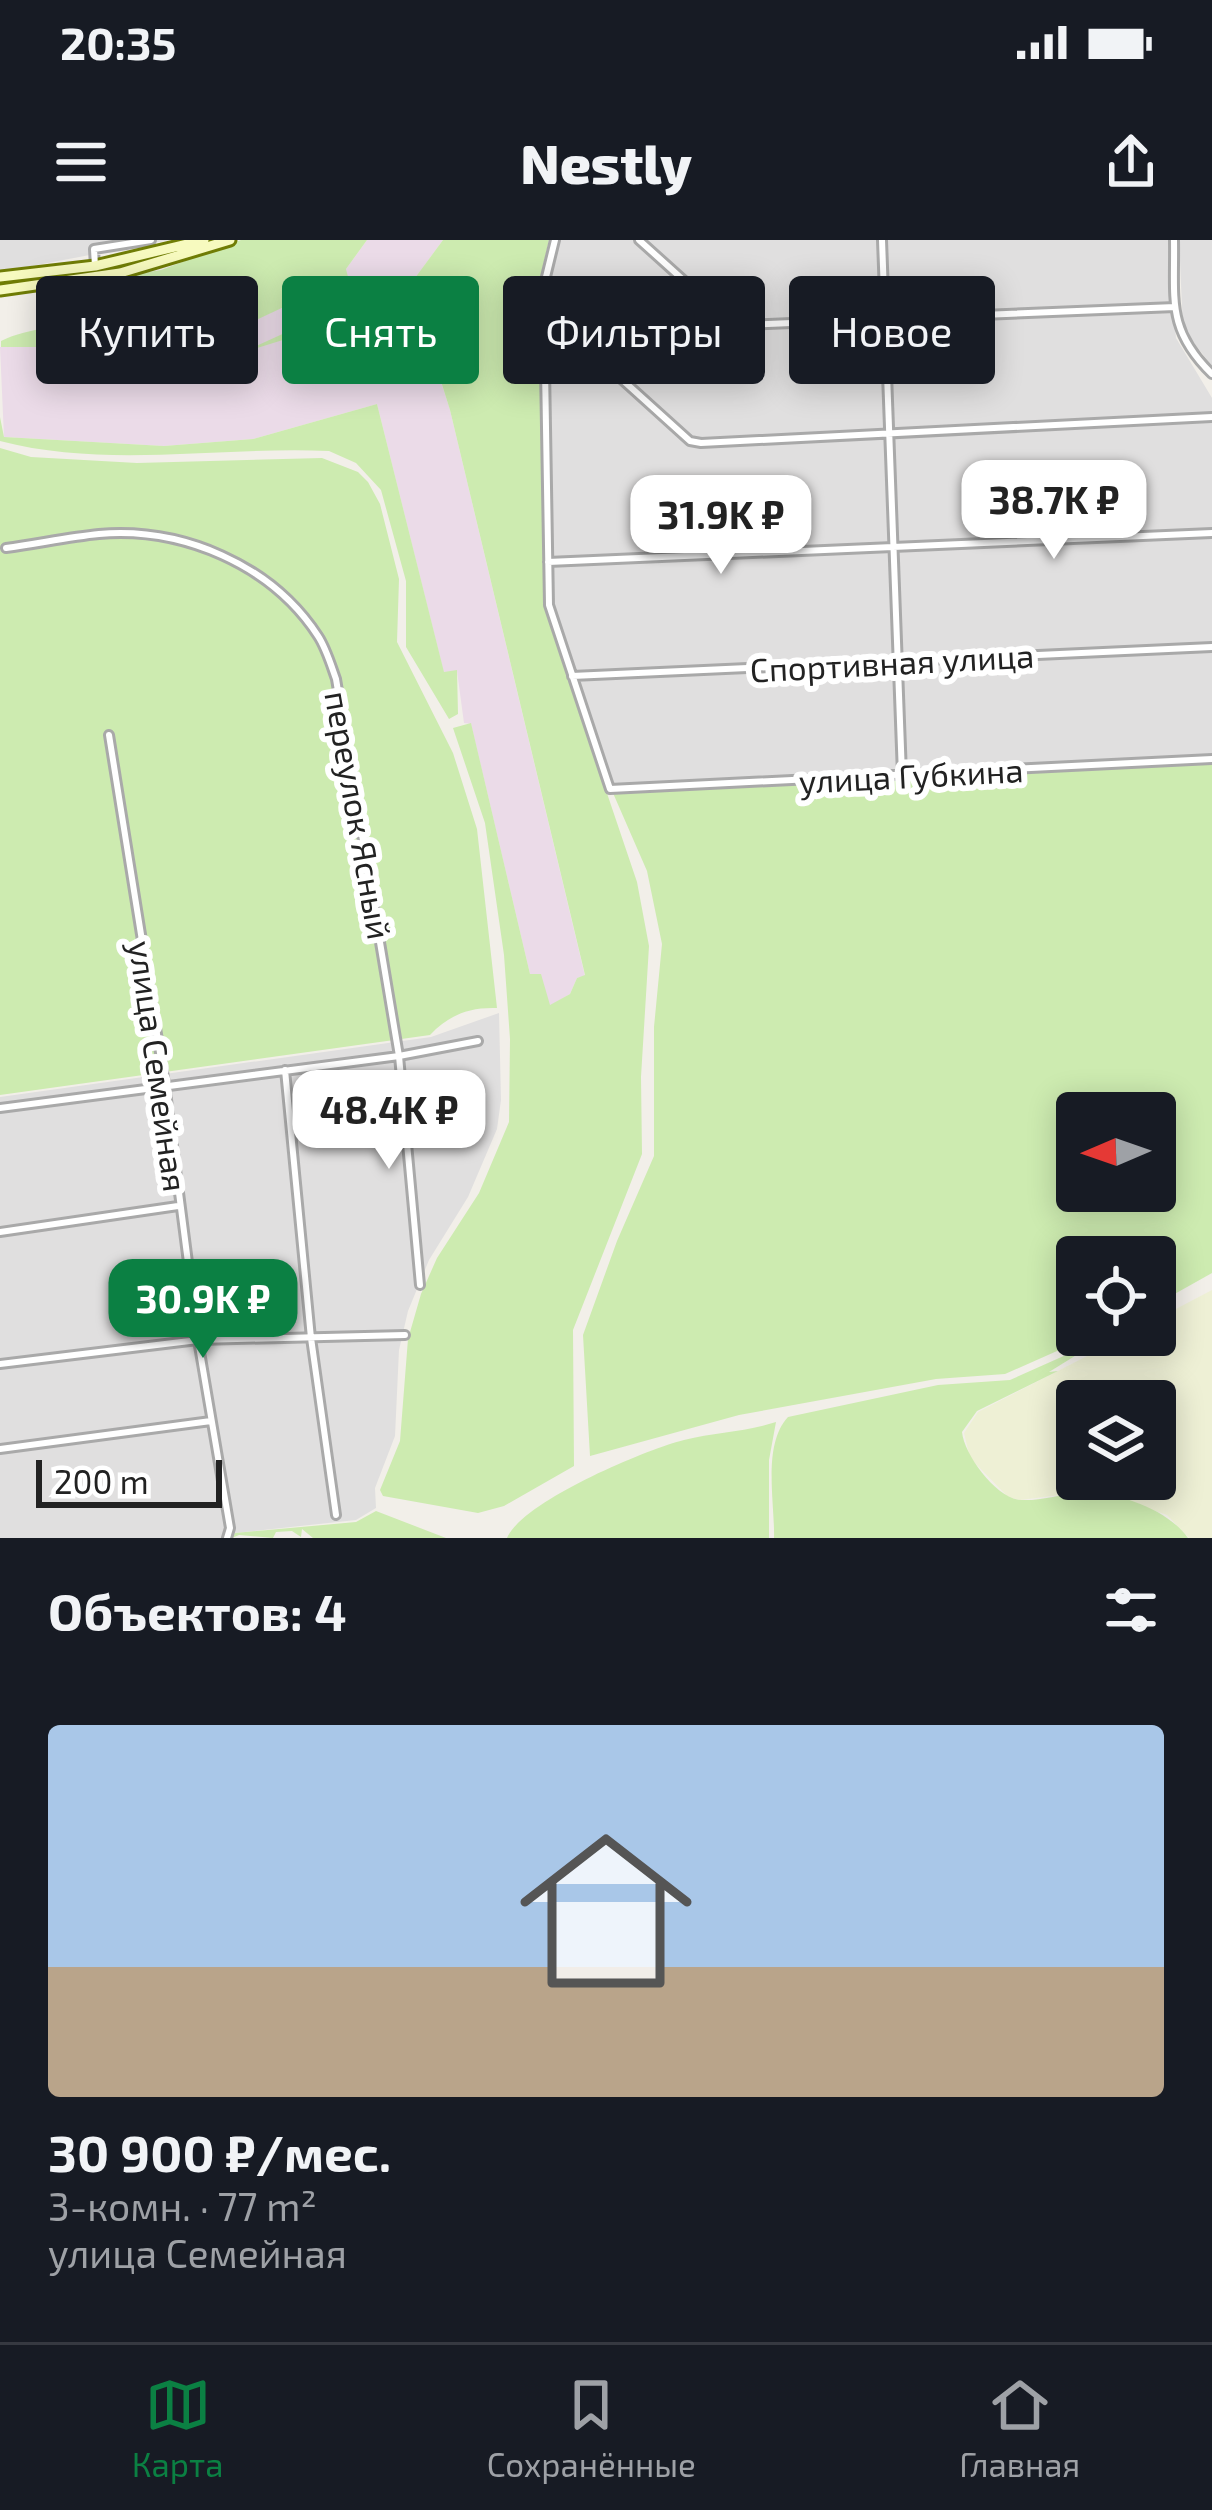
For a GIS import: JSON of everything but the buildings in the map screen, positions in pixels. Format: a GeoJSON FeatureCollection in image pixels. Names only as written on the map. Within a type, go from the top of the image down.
{"type":"FeatureCollection","features":[{"type":"Feature","properties":{"kind":"main road"},"geometry":{"type":"LineString","coordinates":[[0,277],[95,266],[204,240]]}},
{"type":"Feature","properties":{"kind":"main road"},"geometry":{"type":"LineString","coordinates":[[0,290],[120,273],[230,240]]}},
{"type":"Feature","properties":{"kind":"street"},"geometry":{"type":"LineString","coordinates":[[95,266],[94,249],[151,240]]}},
{"type":"Feature","properties":{"kind":"street"},"geometry":{"type":"LineString","coordinates":[[549,276],[555,240]]}},
{"type":"Feature","properties":{"kind":"street"},"geometry":{"type":"LineString","coordinates":[[639,240],[730,322],[789,321]]}},
{"type":"Feature","properties":{"kind":"street"},"geometry":{"type":"LineString","coordinates":[[882,240],[884,276]]}},
{"type":"Feature","properties":{"kind":"street"},"geometry":{"type":"LineString","coordinates":[[1174,240],[1175,307],[1181,337],[1212,374]]}},
{"type":"Feature","properties":{"kind":"street"},"geometry":{"type":"LineString","coordinates":[[995,314],[1175,307]]}},
{"type":"Feature","properties":{"kind":"street"},"geometry":{"type":"LineString","coordinates":[[545,384],[549,605],[572,676]]}},
{"type":"Feature","properties":{"kind":"street"},"geometry":{"type":"LineString","coordinates":[[627,384],[690,441],[1212,417]]}},
{"type":"Feature","properties":{"kind":"street"},"geometry":{"type":"LineString","coordinates":[[888,384],[902,775]]}},
{"type":"Feature","properties":{"kind":"street"},"geometry":{"type":"LineString","coordinates":[[548,562],[1212,532]]}},
{"type":"Feature","properties":{"kind":"street","name":"переулок Ясный"},"geometry":{"type":"LineString","coordinates":[[6,548],[103,534],[179,538],[230,558],[281,594],[318,636],[337,679],[399,1056],[420,1285]]}},
{"type":"Feature","properties":{"kind":"street","name":"Спортивная улица"},"geometry":{"type":"LineString","coordinates":[[572,676],[1212,647]]}},
{"type":"Feature","properties":{"kind":"street","name":"улица Губкина"},"geometry":{"type":"LineString","coordinates":[[572,676],[610,789],[1212,759]]}},
{"type":"Feature","properties":{"kind":"street","name":"улица Семейная"},"geometry":{"type":"LineString","coordinates":[[110,735],[230,1528],[226,1538]]}},
{"type":"Feature","properties":{"kind":"street"},"geometry":{"type":"LineString","coordinates":[[0,1108],[399,1056],[478,1041]]}},
{"type":"Feature","properties":{"kind":"street"},"geometry":{"type":"LineString","coordinates":[[285,1070],[311,1338],[336,1515]]}},
{"type":"Feature","properties":{"kind":"street"},"geometry":{"type":"LineString","coordinates":[[0,1232],[178,1205]]}},
{"type":"Feature","properties":{"kind":"street"},"geometry":{"type":"LineString","coordinates":[[0,1364],[198,1340],[405,1335]]}},
{"type":"Feature","properties":{"kind":"street"},"geometry":{"type":"LineString","coordinates":[[0,1449],[212,1421]]}},
{"type":"Feature","properties":{"kind":"shaded area"},"geometry":{"type":"Polygon","coordinates":[[[0,240],[169,240],[0,272],[0,240]]]}},
{"type":"Feature","properties":{"kind":"shaded area"},"geometry":{"type":"Polygon","coordinates":[[[367,240],[443,240],[417,276],[347,276],[346,269],[367,240]]]}},
{"type":"Feature","properties":{"kind":"shaded area"},"geometry":{"type":"Polygon","coordinates":[[[559,240],[1169,240],[1176,338],[1212,398],[1212,755],[613,784],[554,606],[549,384],[765,384],[765,276],[551,276],[559,240]]]}},
{"type":"Feature","properties":{"kind":"shaded area"},"geometry":{"type":"Polygon","coordinates":[[[1179,240],[1212,240],[1212,366],[1183,329],[1179,240]]]}},
{"type":"Feature","properties":{"kind":"shaded area"},"geometry":{"type":"Polygon","coordinates":[[[282,307],[282,384],[442,384],[585,976],[577,978],[570,994],[550,1006],[530,974],[471,724],[464,723],[457,671],[444,673],[377,404],[253,439],[164,446],[4,437],[0,347],[36,347],[36,384],[258,384],[258,319],[282,307]]]}},
{"type":"Feature","properties":{"kind":"shaded area"},"geometry":{"type":"Polygon","coordinates":[[[499,1013],[497,1129],[468,1197],[429,1260],[408,1311],[399,1350],[395,1436],[375,1488],[376,1508],[356,1520],[235,1533],[232,1538],[0,1538],[0,1097],[431,1037],[499,1013]]]}},
{"type":"Feature","properties":{"kind":"green space"},"geometry":{"type":"Polygon","coordinates":[[[241,240],[367,240],[346,269],[348,276],[282,276],[282,308],[258,319],[258,276],[136,276],[241,240]]]}},
{"type":"Feature","properties":{"kind":"green space"},"geometry":{"type":"Polygon","coordinates":[[[443,240],[549,240],[541,276],[503,276],[503,384],[540,384],[544,607],[637,882],[649,946],[642,1154],[573,1330],[574,1466],[504,1506],[478,1513],[383,1496],[380,1490],[400,1441],[408,1339],[421,1294],[437,1258],[479,1193],[509,1122],[504,955],[485,823],[453,728],[471,723],[530,974],[541,974],[550,1005],[570,994],[577,978],[585,975],[442,384],[479,384],[479,276],[416,276],[443,240]]]}},
{"type":"Feature","properties":{"kind":"green space"},"geometry":{"type":"Polygon","coordinates":[[[36,330],[36,347],[1,347],[1,341],[36,330]]]}},
{"type":"Feature","properties":{"kind":"green space"},"geometry":{"type":"Polygon","coordinates":[[[282,334],[282,340],[258,345],[282,334]]]}},
{"type":"Feature","properties":{"kind":"green space"},"geometry":{"type":"Polygon","coordinates":[[[377,404],[444,672],[457,670],[458,714],[449,719],[406,647],[406,581],[381,490],[356,463],[329,451],[81,454],[0,441],[0,417],[4,437],[164,446],[253,439],[377,404]]]}},
{"type":"Feature","properties":{"kind":"green space"},"geometry":{"type":"Polygon","coordinates":[[[0,448],[31,457],[137,463],[322,458],[358,472],[368,482],[380,504],[399,579],[397,642],[453,753],[477,829],[497,1008],[460,1014],[430,1035],[0,1095],[0,448]]]}},
{"type":"Feature","properties":{"kind":"green space"},"geometry":{"type":"Polygon","coordinates":[[[1212,764],[1212,1273],[1176,1293],[1176,1236],[1056,1236],[1056,1351],[1005,1374],[936,1379],[739,1415],[590,1456],[583,1335],[654,1156],[654,1027],[662,944],[647,871],[613,793],[1212,764]]]}},
{"type":"Feature","properties":{"kind":"green space"},"geometry":{"type":"Polygon","coordinates":[[[1212,1290],[1212,1538],[1189,1538],[1167,1515],[1122,1500],[1176,1500],[1176,1380],[1056,1380],[1056,1495],[1008,1497],[970,1458],[964,1433],[978,1412],[1087,1356],[1176,1356],[1176,1309],[1212,1290]]]}},
{"type":"Feature","properties":{"kind":"green space"},"geometry":{"type":"Polygon","coordinates":[[[1064,1356],[1075,1356],[1049,1372],[1058,1371],[977,1411],[962,1432],[983,1474],[1002,1492],[1021,1500],[1056,1496],[1056,1500],[1128,1500],[1167,1518],[1188,1538],[774,1538],[772,1458],[788,1417],[938,1385],[1010,1380],[1064,1356]]]}},
{"type":"Feature","properties":{"kind":"green space"},"geometry":{"type":"Polygon","coordinates":[[[776,1422],[769,1460],[769,1538],[507,1538],[535,1509],[614,1466],[684,1440],[776,1422]]]}},
{"type":"Feature","properties":{"kind":"green space"},"geometry":{"type":"Polygon","coordinates":[[[376,1511],[446,1538],[313,1538],[302,1529],[301,1537],[292,1531],[276,1532],[273,1538],[232,1538],[235,1533],[356,1522],[376,1511]]]}}]}
